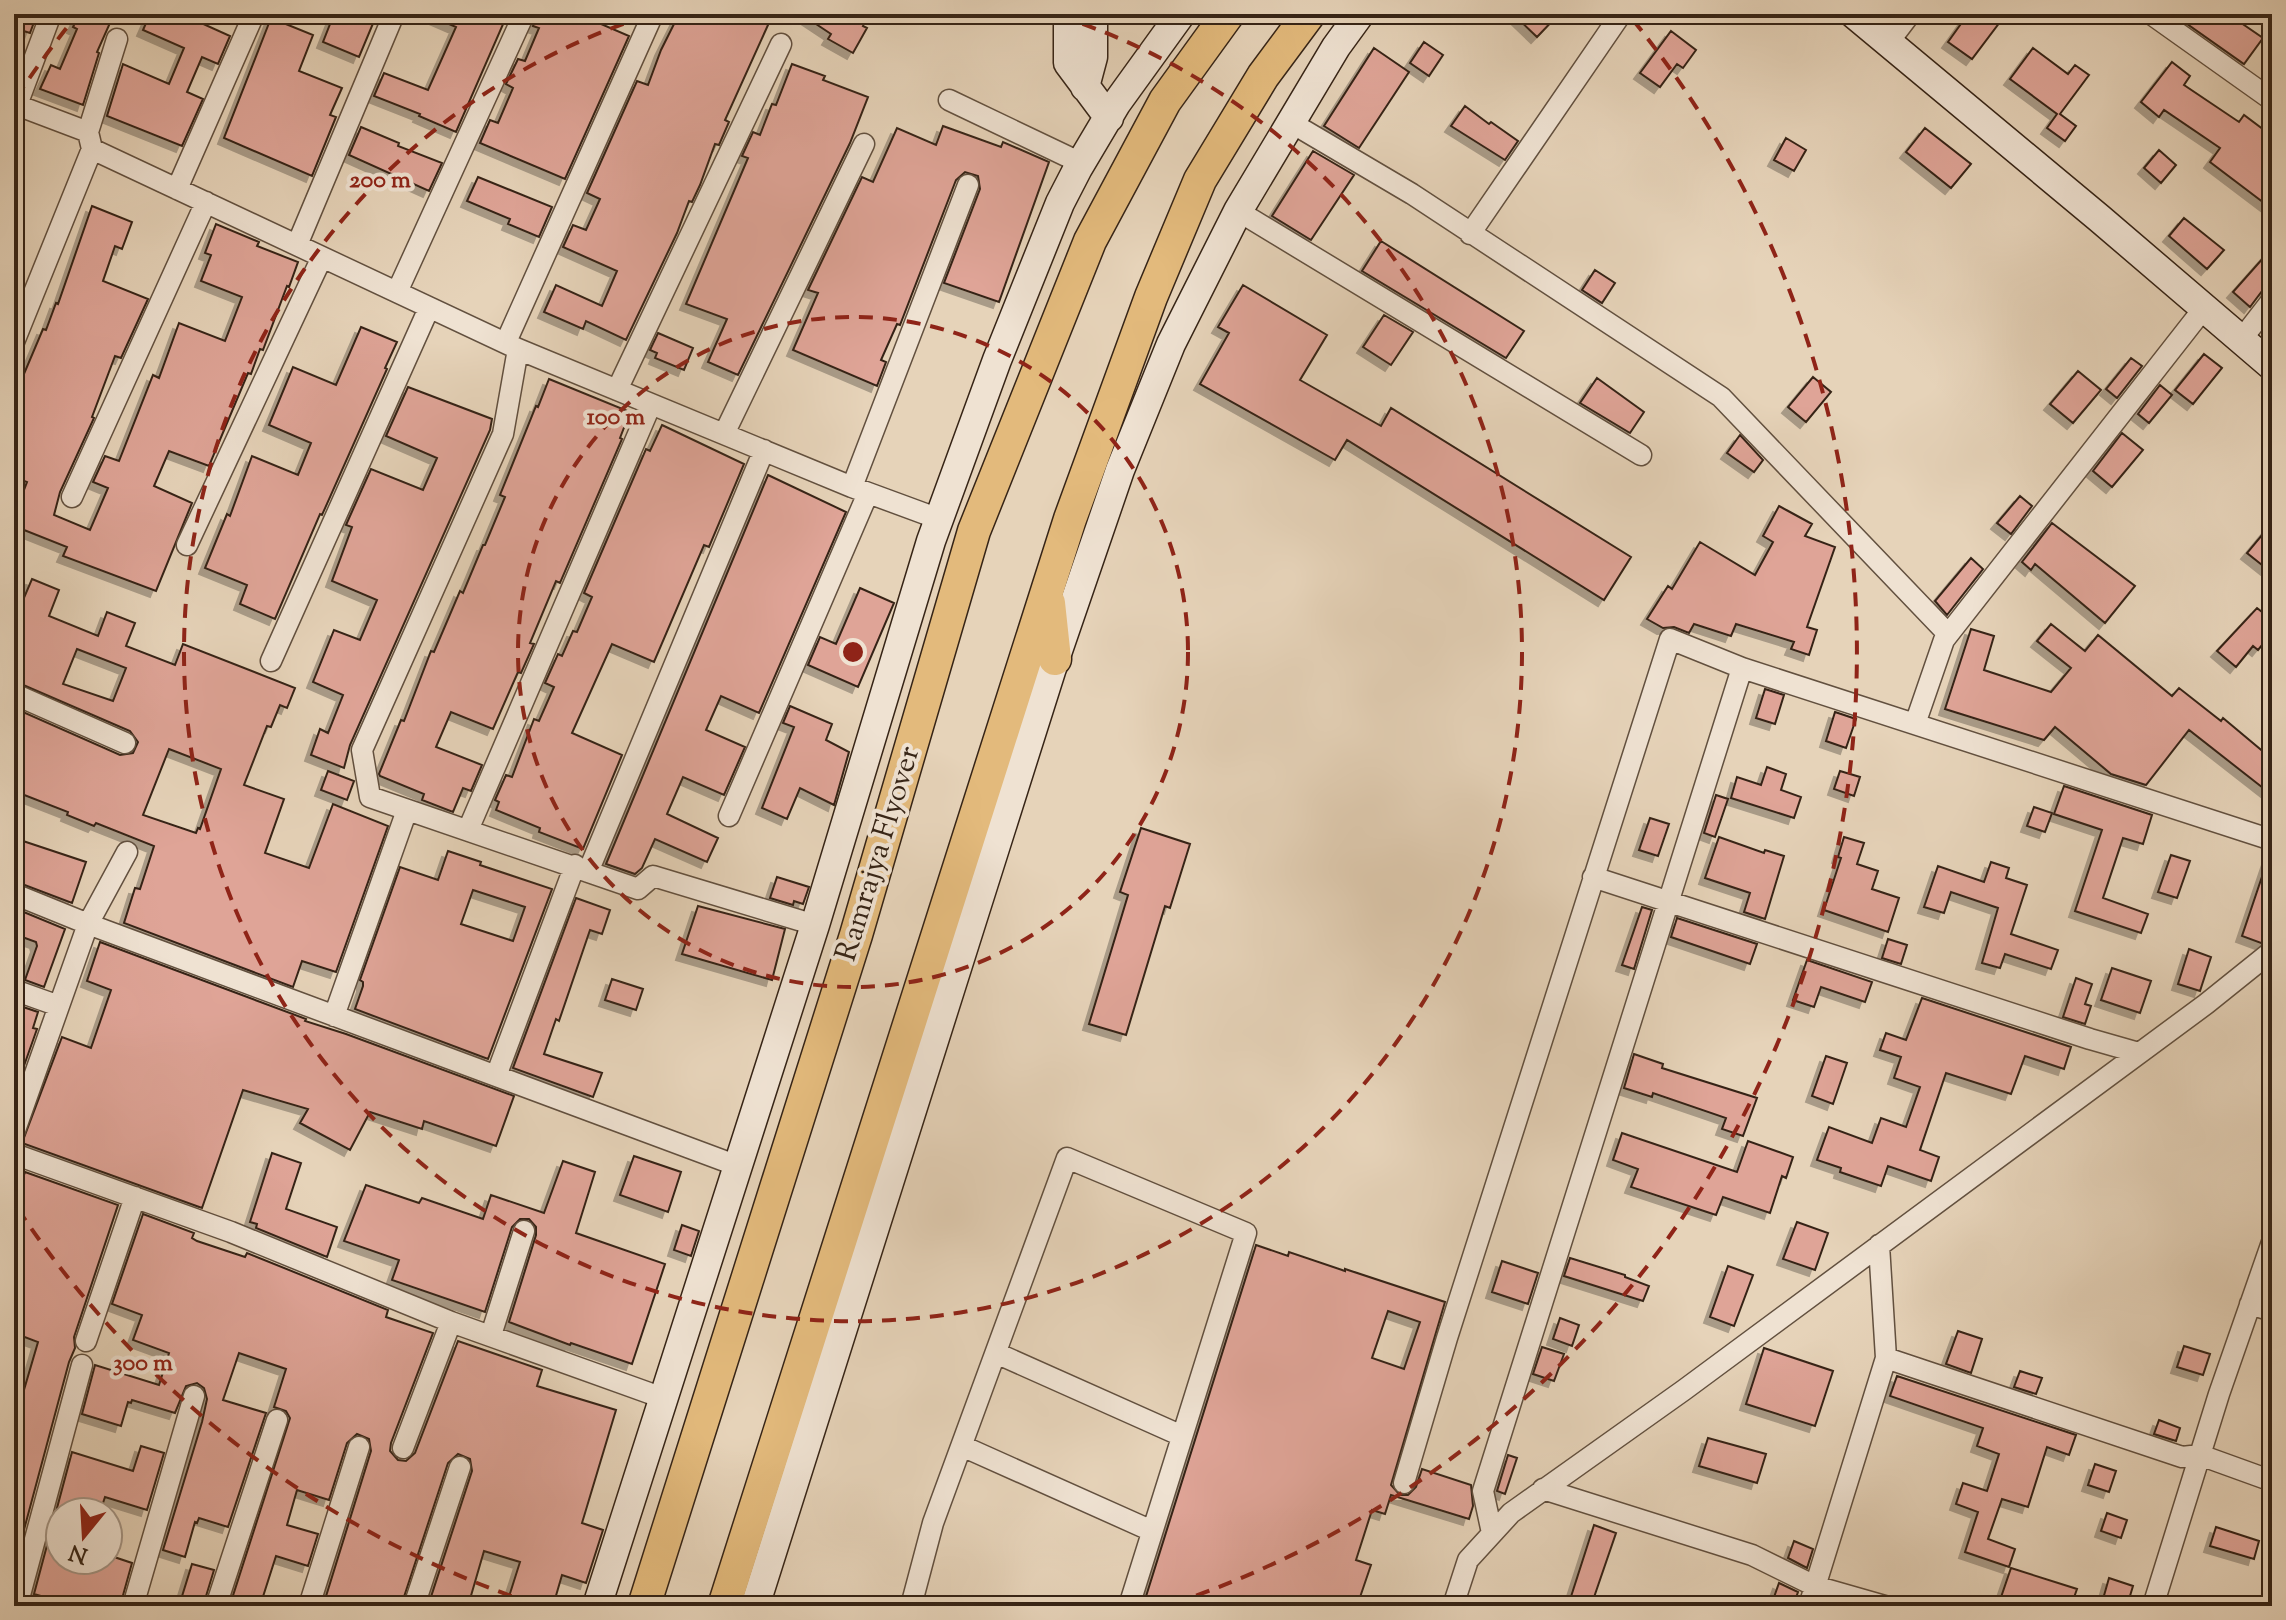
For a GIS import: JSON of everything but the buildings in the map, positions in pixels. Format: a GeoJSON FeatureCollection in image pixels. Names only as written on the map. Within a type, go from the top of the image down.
{"type":"FeatureCollection","features":[{"type":"Feature","properties":{"kind":"main road","name":"Ramrajya Flyover"},"geometry":{"type":"LineString","coordinates":[[644,1606],[833,1010],[974,531],[1090,241],[1165,101],[1228,14]]}},
{"type":"Feature","properties":{"kind":"main road"},"geometry":{"type":"LineString","coordinates":[[724,1606],[1070,519],[1151,297],[1200,180],[1263,76],[1309,14]]}},
{"type":"Feature","properties":{"kind":"main road"},"geometry":{"type":"LineString","coordinates":[[1048,587],[1055,659]]}},
{"type":"Feature","properties":{"kind":"street"},"geometry":{"type":"LineString","coordinates":[[51,14],[16,105],[90,140],[177,189],[512,346],[860,490],[939,519]]}},
{"type":"Feature","properties":{"kind":"street"},"geometry":{"type":"LineString","coordinates":[[177,189],[254,14]]}},
{"type":"Feature","properties":{"kind":"street"},"geometry":{"type":"LineString","coordinates":[[297,245],[394,14]]}},
{"type":"Feature","properties":{"kind":"street"},"geometry":{"type":"LineString","coordinates":[[397,292],[524,14]]}},
{"type":"Feature","properties":{"kind":"street"},"geometry":{"type":"LineString","coordinates":[[653,14],[512,346],[503,434],[362,750],[370,797],[638,889],[653,876],[815,925]]}},
{"type":"Feature","properties":{"kind":"street"},"geometry":{"type":"LineString","coordinates":[[1068,14],[1068,63],[1109,118]]}},
{"type":"Feature","properties":{"kind":"street"},"geometry":{"type":"LineString","coordinates":[[1085,87],[1093,57],[1093,14]]}},
{"type":"Feature","properties":{"kind":"street"},"geometry":{"type":"LineString","coordinates":[[597,1606],[815,925],[939,519],[1060,203],[1116,104],[1181,14]]}},
{"type":"Feature","properties":{"kind":"street"},"geometry":{"type":"LineString","coordinates":[[755,1606],[1055,659],[1120,470],[1167,354],[1238,211],[1336,47],[1360,14]]}},
{"type":"Feature","properties":{"kind":"street"},"geometry":{"type":"LineString","coordinates":[[1470,234],[1621,14]]}},
{"type":"Feature","properties":{"kind":"street"},"geometry":{"type":"LineString","coordinates":[[1854,14],[2272,366]]}},
{"type":"Feature","properties":{"kind":"street"},"geometry":{"type":"LineString","coordinates":[[1888,43],[1910,14]]}},
{"type":"Feature","properties":{"kind":"street"},"geometry":{"type":"LineString","coordinates":[[2151,14],[2272,100]]}},
{"type":"Feature","properties":{"kind":"street"},"geometry":{"type":"LineString","coordinates":[[15,337],[90,140],[117,39]]}},
{"type":"Feature","properties":{"kind":"street"},"geometry":{"type":"LineString","coordinates":[[617,390],[781,44]]}},
{"type":"Feature","properties":{"kind":"street"},"geometry":{"type":"LineString","coordinates":[[949,100],[1080,165]]}},
{"type":"Feature","properties":{"kind":"street"},"geometry":{"type":"LineString","coordinates":[[1109,118],[1155,119]]}},
{"type":"Feature","properties":{"kind":"street"},"geometry":{"type":"LineString","coordinates":[[1290,122],[1412,194],[1721,397],[1948,634]]}},
{"type":"Feature","properties":{"kind":"street"},"geometry":{"type":"LineString","coordinates":[[724,434],[864,144]]}},
{"type":"Feature","properties":{"kind":"street"},"geometry":{"type":"LineString","coordinates":[[729,816],[860,490],[968,185]]}},
{"type":"Feature","properties":{"kind":"street"},"geometry":{"type":"LineString","coordinates":[[72,497],[206,202]]}},
{"type":"Feature","properties":{"kind":"street"},"geometry":{"type":"LineString","coordinates":[[1238,211],[1641,455]]}},
{"type":"Feature","properties":{"kind":"street"},"geometry":{"type":"LineString","coordinates":[[187,545],[322,257]]}},
{"type":"Feature","properties":{"kind":"street"},"geometry":{"type":"LineString","coordinates":[[2241,340],[2272,300]]}},
{"type":"Feature","properties":{"kind":"street"},"geometry":{"type":"LineString","coordinates":[[271,661],[429,308]]}},
{"type":"Feature","properties":{"kind":"street"},"geometry":{"type":"LineString","coordinates":[[1915,724],[1948,634],[2204,308]]}},
{"type":"Feature","properties":{"kind":"street"},"geometry":{"type":"LineString","coordinates":[[468,830],[651,404]]}},
{"type":"Feature","properties":{"kind":"street"},"geometry":{"type":"LineString","coordinates":[[496,1076],[581,868],[764,450]]}},
{"type":"Feature","properties":{"kind":"street"},"geometry":{"type":"LineString","coordinates":[[1404,1483],[1438,1366],[1670,639],[1742,668],[2272,840]]}},
{"type":"Feature","properties":{"kind":"street"},"geometry":{"type":"LineString","coordinates":[[1492,1533],[1483,1491],[1742,668]]}},
{"type":"Feature","properties":{"kind":"street"},"geometry":{"type":"LineString","coordinates":[[14,694],[125,743]]}},
{"type":"Feature","properties":{"kind":"street"},"geometry":{"type":"LineString","coordinates":[[334,1016],[407,810]]}},
{"type":"Feature","properties":{"kind":"street"},"geometry":{"type":"LineString","coordinates":[[14,1133],[88,924],[127,852]]}},
{"type":"Feature","properties":{"kind":"street"},"geometry":{"type":"LineString","coordinates":[[1593,877],[2139,1053]]}},
{"type":"Feature","properties":{"kind":"street"},"geometry":{"type":"LineString","coordinates":[[14,894],[738,1166]]}},
{"type":"Feature","properties":{"kind":"street"},"geometry":{"type":"LineString","coordinates":[[1453,1606],[1468,1560],[1511,1513],[1684,1390],[2272,951]]}},
{"type":"Feature","properties":{"kind":"street"},"geometry":{"type":"LineString","coordinates":[[14,990],[59,1006]]}},
{"type":"Feature","properties":{"kind":"street"},"geometry":{"type":"LineString","coordinates":[[14,1154],[231,1232],[451,1322],[663,1398]]}},
{"type":"Feature","properties":{"kind":"street"},"geometry":{"type":"LineString","coordinates":[[911,1606],[933,1523],[1067,1158],[1246,1233],[1129,1606]]}},
{"type":"Feature","properties":{"kind":"street"},"geometry":{"type":"LineString","coordinates":[[86,1341],[135,1197]]}},
{"type":"Feature","properties":{"kind":"street"},"geometry":{"type":"LineString","coordinates":[[491,1335],[524,1231]]}},
{"type":"Feature","properties":{"kind":"street"},"geometry":{"type":"LineString","coordinates":[[2153,1606],[2272,1242]]}},
{"type":"Feature","properties":{"kind":"street"},"geometry":{"type":"LineString","coordinates":[[1809,1606],[1886,1358],[1879,1245]]}},
{"type":"Feature","properties":{"kind":"street"},"geometry":{"type":"LineString","coordinates":[[2250,1304],[2272,1311]]}},
{"type":"Feature","properties":{"kind":"street"},"geometry":{"type":"LineString","coordinates":[[403,1448],[451,1322]]}},
{"type":"Feature","properties":{"kind":"street"},"geometry":{"type":"LineString","coordinates":[[996,1353],[1182,1436]]}},
{"type":"Feature","properties":{"kind":"street"},"geometry":{"type":"LineString","coordinates":[[1886,1358],[2182,1457],[2200,1455],[2272,1481]]}},
{"type":"Feature","properties":{"kind":"street"},"geometry":{"type":"LineString","coordinates":[[17,1606],[82,1365]]}},
{"type":"Feature","properties":{"kind":"street"},"geometry":{"type":"LineString","coordinates":[[133,1606],[194,1396]]}},
{"type":"Feature","properties":{"kind":"street"},"geometry":{"type":"LineString","coordinates":[[216,1606],[277,1420]]}},
{"type":"Feature","properties":{"kind":"street"},"geometry":{"type":"LineString","coordinates":[[962,1446],[1152,1531]]}},
{"type":"Feature","properties":{"kind":"street"},"geometry":{"type":"LineString","coordinates":[[309,1606],[359,1447]]}},
{"type":"Feature","properties":{"kind":"street"},"geometry":{"type":"LineString","coordinates":[[414,1606],[460,1467]]}},
{"type":"Feature","properties":{"kind":"street"},"geometry":{"type":"LineString","coordinates":[[1543,1489],[1752,1555],[1815,1586],[1885,1606]]}}]}
